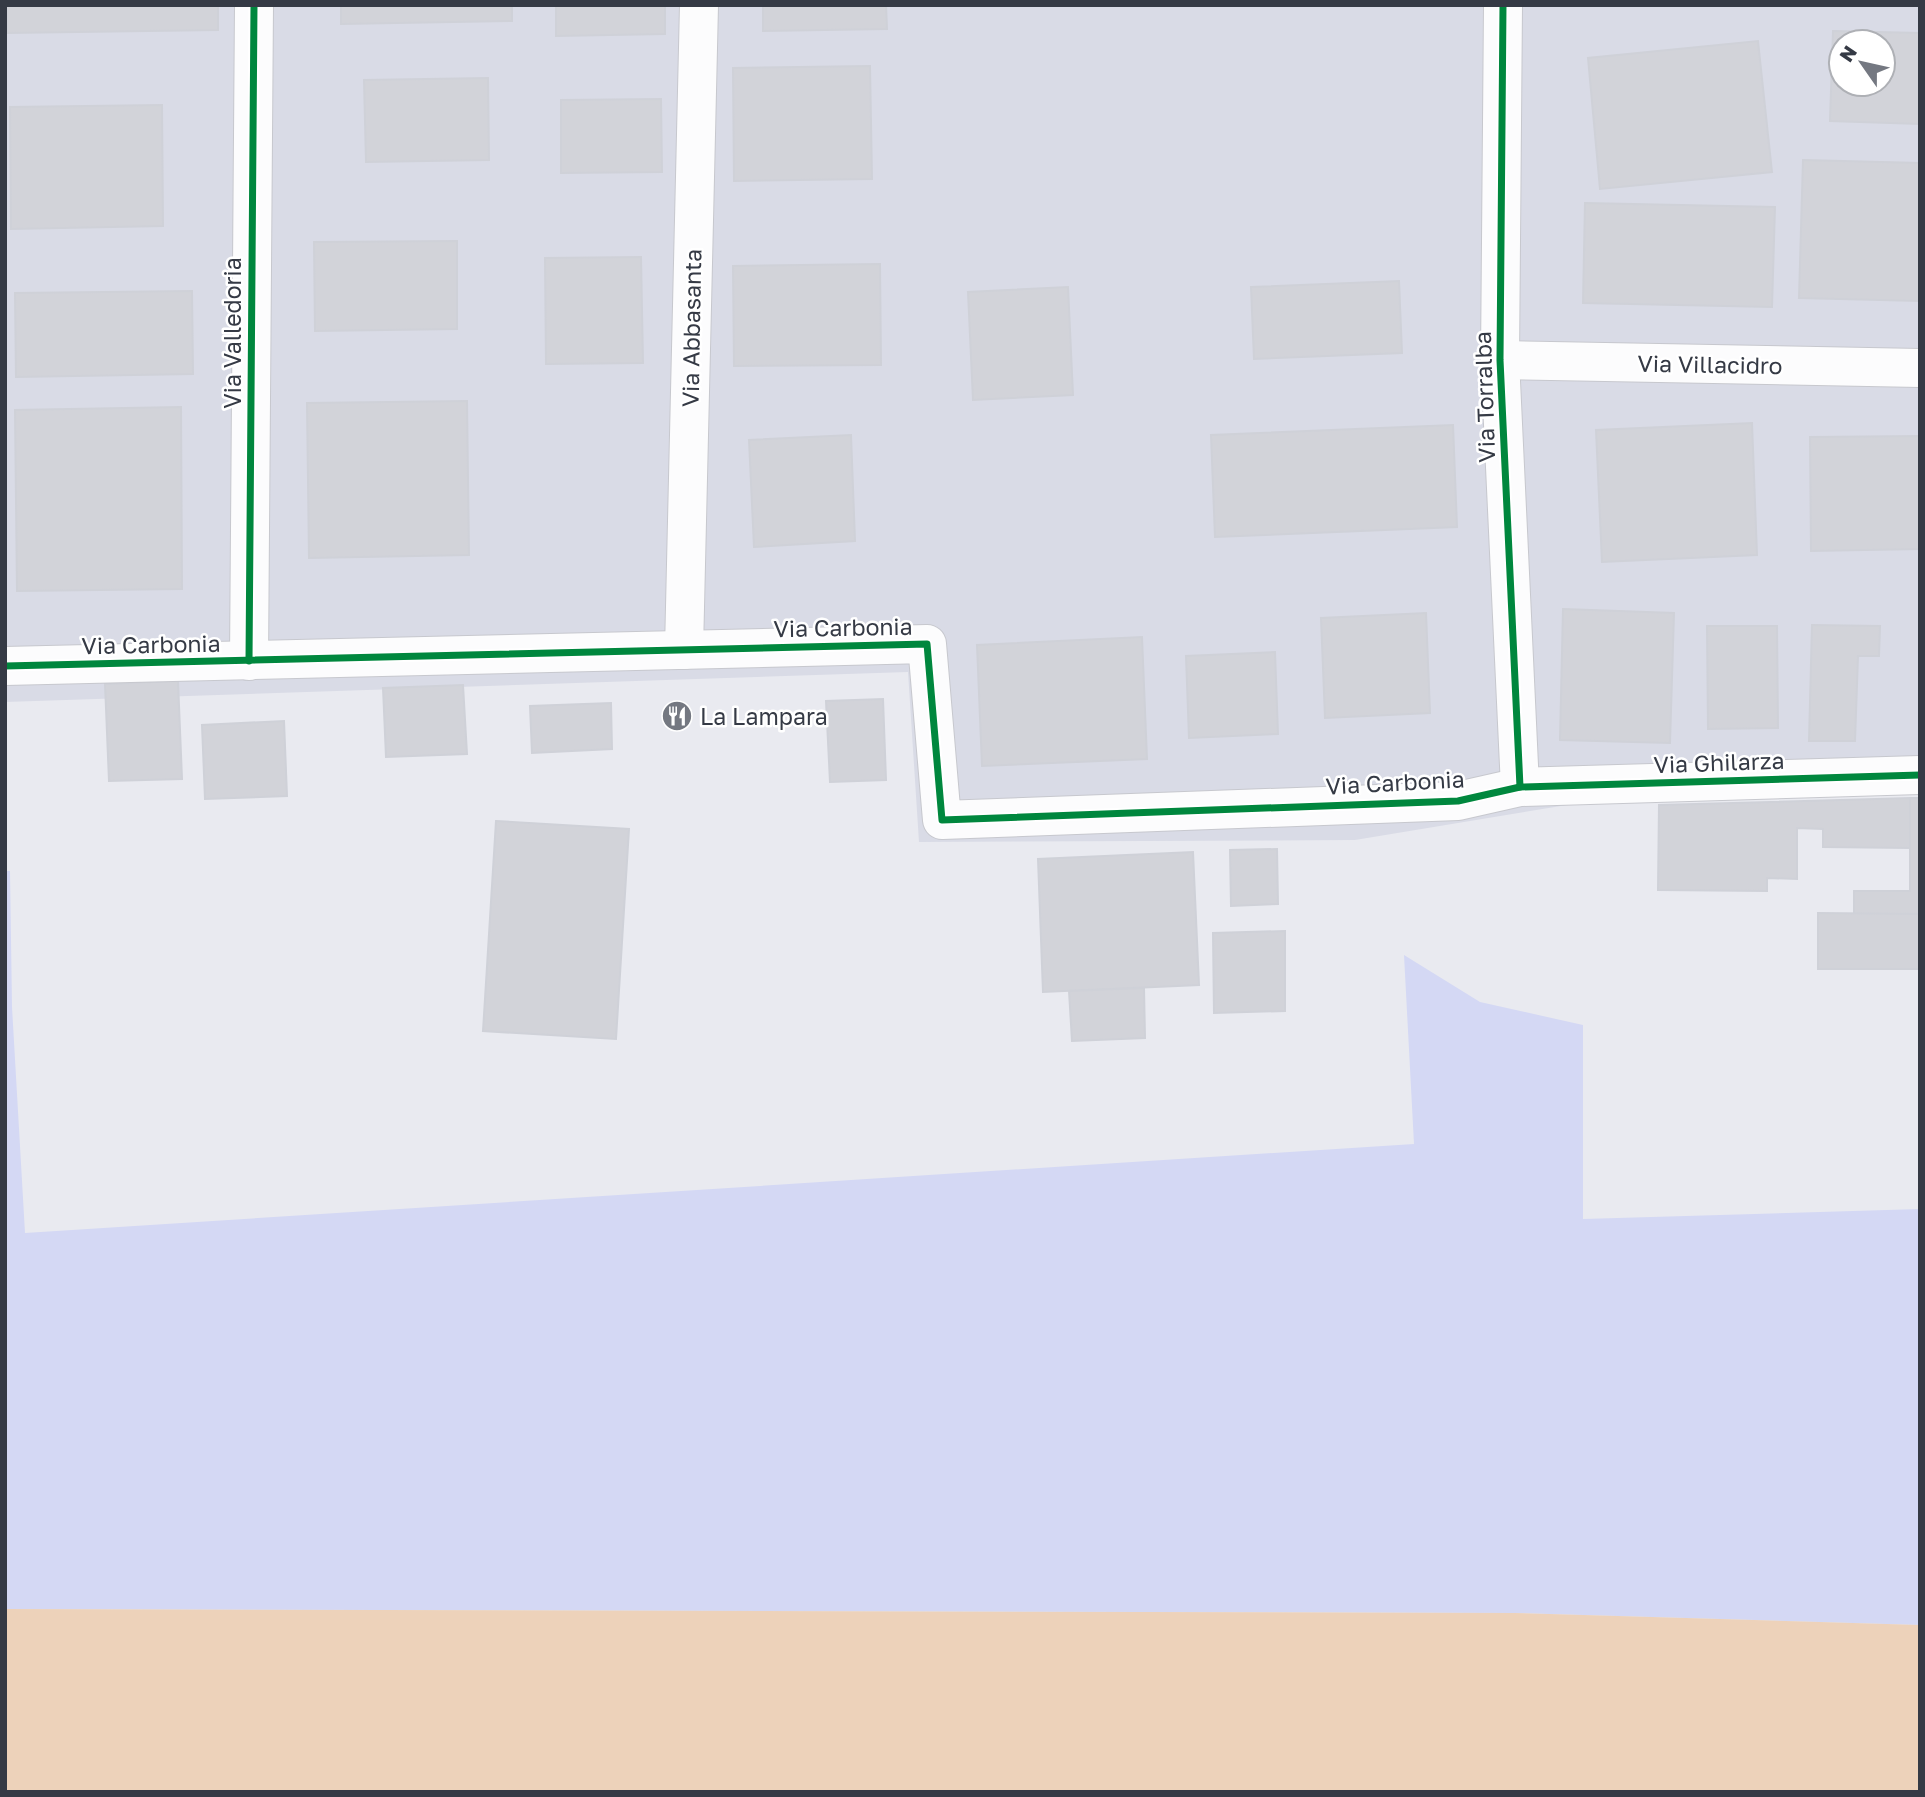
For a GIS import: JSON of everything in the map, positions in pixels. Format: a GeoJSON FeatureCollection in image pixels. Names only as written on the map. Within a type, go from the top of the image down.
{"type":"FeatureCollection","features":[{"type":"Feature","properties":{"kind":"street","name":"Via Valledoria"},"geometry":{"type":"LineString","coordinates":[[249,661],[254,5]]}},
{"type":"Feature","properties":{"kind":"street","name":"Via Abbasanta"},"geometry":{"type":"LineString","coordinates":[[684,650],[699,5]]}},
{"type":"Feature","properties":{"kind":"street","name":"Via Torralba"},"geometry":{"type":"LineString","coordinates":[[1503,5],[1500,360],[1520,787]]}},
{"type":"Feature","properties":{"kind":"street","name":"Via Villacidro"},"geometry":{"type":"LineString","coordinates":[[1500,360],[1920,368]]}},
{"type":"Feature","properties":{"kind":"street","name":"Via Carbonia"},"geometry":{"type":"LineString","coordinates":[[5,666],[927,644],[942,820],[1458,801],[1520,787]]}},
{"type":"Feature","properties":{"kind":"street","name":"Via Ghilarza"},"geometry":{"type":"LineString","coordinates":[[1520,787],[1920,775]]}},
{"type":"Feature","properties":{"kind":"shaded area"},"geometry":{"type":"Polygon","coordinates":[[[5,5],[1920,5],[1920,793],[1567,805],[1355,840],[919,842],[908,672],[5,702],[5,5]]]}},
{"type":"Feature","properties":{"kind":"shaded area"},"geometry":{"type":"Polygon","coordinates":[[[5,1609],[1515,1613],[1920,1625],[1920,1792],[5,1792],[5,1609]]]}},
{"type":"Feature","properties":{"kind":"sand"},"geometry":{"type":"Polygon","coordinates":[[[5,871],[10,871],[12,1007],[25,1233],[1414,1144],[1404,955],[1480,1002],[1583,1025],[1583,1219],[1920,1209],[1920,1625],[1515,1613],[5,1609],[5,871]]]}},
{"type":"Feature","properties":{"kind":"building"},"geometry":{"type":"Polygon","coordinates":[[[7,5],[218,5],[218,30],[7,33],[7,5]]]}},
{"type":"Feature","properties":{"kind":"building"},"geometry":{"type":"Polygon","coordinates":[[[341,5],[512,5],[512,21],[341,24],[341,5]]]}},
{"type":"Feature","properties":{"kind":"building"},"geometry":{"type":"Polygon","coordinates":[[[556,5],[665,5],[665,34],[556,36],[556,5]]]}},
{"type":"Feature","properties":{"kind":"building"},"geometry":{"type":"Polygon","coordinates":[[[763,5],[886,5],[887,29],[763,31],[763,5]]]}},
{"type":"Feature","properties":{"kind":"building"},"geometry":{"type":"Polygon","coordinates":[[[1897,32],[1920,33],[1920,124],[1830,121],[1831,98],[1897,98],[1897,32]]]}},
{"type":"Feature","properties":{"kind":"building"},"geometry":{"type":"Polygon","coordinates":[[[1758,41],[1772,172],[1600,189],[1588,58],[1758,41]]]}},
{"type":"Feature","properties":{"kind":"building"},"geometry":{"type":"Polygon","coordinates":[[[870,66],[872,179],[734,181],[733,68],[870,66]]]}},
{"type":"Feature","properties":{"kind":"building"},"geometry":{"type":"Polygon","coordinates":[[[488,78],[489,160],[366,162],[364,80],[488,78]]]}},
{"type":"Feature","properties":{"kind":"building"},"geometry":{"type":"Polygon","coordinates":[[[661,99],[662,172],[561,173],[561,100],[661,99]]]}},
{"type":"Feature","properties":{"kind":"building"},"geometry":{"type":"Polygon","coordinates":[[[162,105],[163,226],[11,229],[10,107],[162,105]]]}},
{"type":"Feature","properties":{"kind":"building"},"geometry":{"type":"Polygon","coordinates":[[[1803,160],[1920,163],[1920,301],[1799,298],[1803,160]]]}},
{"type":"Feature","properties":{"kind":"building"},"geometry":{"type":"Polygon","coordinates":[[[1585,203],[1775,207],[1772,307],[1583,303],[1585,203]]]}},
{"type":"Feature","properties":{"kind":"building"},"geometry":{"type":"Polygon","coordinates":[[[457,241],[457,329],[315,331],[314,242],[457,241]]]}},
{"type":"Feature","properties":{"kind":"building"},"geometry":{"type":"Polygon","coordinates":[[[641,257],[643,363],[546,364],[545,258],[641,257]]]}},
{"type":"Feature","properties":{"kind":"building"},"geometry":{"type":"Polygon","coordinates":[[[880,264],[881,365],[734,366],[733,266],[880,264]]]}},
{"type":"Feature","properties":{"kind":"building"},"geometry":{"type":"Polygon","coordinates":[[[1399,281],[1402,353],[1254,359],[1251,287],[1399,281]]]}},
{"type":"Feature","properties":{"kind":"building"},"geometry":{"type":"Polygon","coordinates":[[[1068,287],[1073,395],[973,400],[968,292],[1068,287]]]}},
{"type":"Feature","properties":{"kind":"building"},"geometry":{"type":"Polygon","coordinates":[[[192,291],[193,374],[16,377],[15,293],[192,291]]]}},
{"type":"Feature","properties":{"kind":"building"},"geometry":{"type":"Polygon","coordinates":[[[467,401],[469,555],[309,558],[307,403],[467,401]]]}},
{"type":"Feature","properties":{"kind":"building"},"geometry":{"type":"Polygon","coordinates":[[[181,407],[182,589],[17,591],[15,410],[181,407]]]}},
{"type":"Feature","properties":{"kind":"building"},"geometry":{"type":"Polygon","coordinates":[[[1752,423],[1757,555],[1602,562],[1596,430],[1752,423]]]}},
{"type":"Feature","properties":{"kind":"building"},"geometry":{"type":"Polygon","coordinates":[[[1453,425],[1457,527],[1215,537],[1211,435],[1453,425]]]}},
{"type":"Feature","properties":{"kind":"building"},"geometry":{"type":"Polygon","coordinates":[[[851,435],[855,541],[754,547],[749,440],[851,435]]]}},
{"type":"Feature","properties":{"kind":"building"},"geometry":{"type":"Polygon","coordinates":[[[1920,436],[1920,549],[1811,551],[1810,437],[1920,436]]]}},
{"type":"Feature","properties":{"kind":"building"},"geometry":{"type":"Polygon","coordinates":[[[1563,609],[1674,613],[1670,743],[1560,740],[1563,609]]]}},
{"type":"Feature","properties":{"kind":"building"},"geometry":{"type":"Polygon","coordinates":[[[1426,613],[1430,713],[1325,718],[1321,618],[1426,613]]]}},
{"type":"Feature","properties":{"kind":"building"},"geometry":{"type":"Polygon","coordinates":[[[1812,625],[1880,626],[1879,656],[1858,656],[1855,741],[1809,741],[1812,625]]]}},
{"type":"Feature","properties":{"kind":"building"},"geometry":{"type":"Polygon","coordinates":[[[1707,626],[1777,626],[1778,728],[1708,729],[1707,626]]]}},
{"type":"Feature","properties":{"kind":"building"},"geometry":{"type":"Polygon","coordinates":[[[1142,637],[1147,759],[982,766],[977,645],[1142,637]]]}},
{"type":"Feature","properties":{"kind":"building"},"geometry":{"type":"Polygon","coordinates":[[[1275,652],[1278,734],[1189,738],[1186,656],[1275,652]]]}},
{"type":"Feature","properties":{"kind":"building"},"geometry":{"type":"Polygon","coordinates":[[[178,681],[182,779],[109,781],[105,684],[178,681]]]}},
{"type":"Feature","properties":{"kind":"building"},"geometry":{"type":"Polygon","coordinates":[[[463,685],[467,754],[386,757],[383,688],[463,685]]]}},
{"type":"Feature","properties":{"kind":"building"},"geometry":{"type":"Polygon","coordinates":[[[883,699],[886,780],[830,782],[826,701],[883,699]]]}},
{"type":"Feature","properties":{"kind":"building"},"geometry":{"type":"Polygon","coordinates":[[[611,703],[612,749],[532,753],[530,706],[611,703]]]}},
{"type":"Feature","properties":{"kind":"building"},"geometry":{"type":"Polygon","coordinates":[[[284,721],[287,796],[205,799],[202,725],[284,721]]]}},
{"type":"Feature","properties":{"kind":"building"},"geometry":{"type":"Polygon","coordinates":[[[1910,798],[1910,848],[1823,847],[1823,829],[1797,828],[1797,879],[1767,878],[1767,891],[1658,890],[1659,805],[1910,798]]]}},
{"type":"Feature","properties":{"kind":"building"},"geometry":{"type":"Polygon","coordinates":[[[1910,798],[1920,798],[1920,914],[1854,914],[1854,891],[1910,891],[1910,798]]]}},
{"type":"Feature","properties":{"kind":"building"},"geometry":{"type":"Polygon","coordinates":[[[496,821],[629,829],[616,1039],[483,1031],[496,821]]]}},
{"type":"Feature","properties":{"kind":"building"},"geometry":{"type":"Polygon","coordinates":[[[1277,849],[1278,904],[1231,906],[1230,850],[1277,849]]]}},
{"type":"Feature","properties":{"kind":"building"},"geometry":{"type":"Polygon","coordinates":[[[1193,852],[1199,985],[1043,992],[1038,859],[1193,852]]]}},
{"type":"Feature","properties":{"kind":"building"},"geometry":{"type":"Polygon","coordinates":[[[1818,913],[1920,914],[1920,969],[1818,969],[1818,913]]]}},
{"type":"Feature","properties":{"kind":"building"},"geometry":{"type":"Polygon","coordinates":[[[1285,931],[1285,1011],[1214,1013],[1213,933],[1285,931]]]}},
{"type":"Feature","properties":{"kind":"building"},"geometry":{"type":"Polygon","coordinates":[[[1144,988],[1145,1038],[1072,1041],[1069,991],[1144,988]]]}},
{"type":"Feature","properties":{"kind":"cycle path"},"geometry":{"type":"LineString","coordinates":[[249,661],[254,5]]}},
{"type":"Feature","properties":{"kind":"cycle path"},"geometry":{"type":"LineString","coordinates":[[1503,5],[1500,360],[1520,787]]}},
{"type":"Feature","properties":{"kind":"cycle path"},"geometry":{"type":"LineString","coordinates":[[5,666],[927,644],[942,820],[1458,801],[1520,787],[1920,775]]}},
{"type":"Feature","properties":{"kind":"place","name":"La Lampara"},"geometry":{"type":"Point","coordinates":[677,716]}}]}
